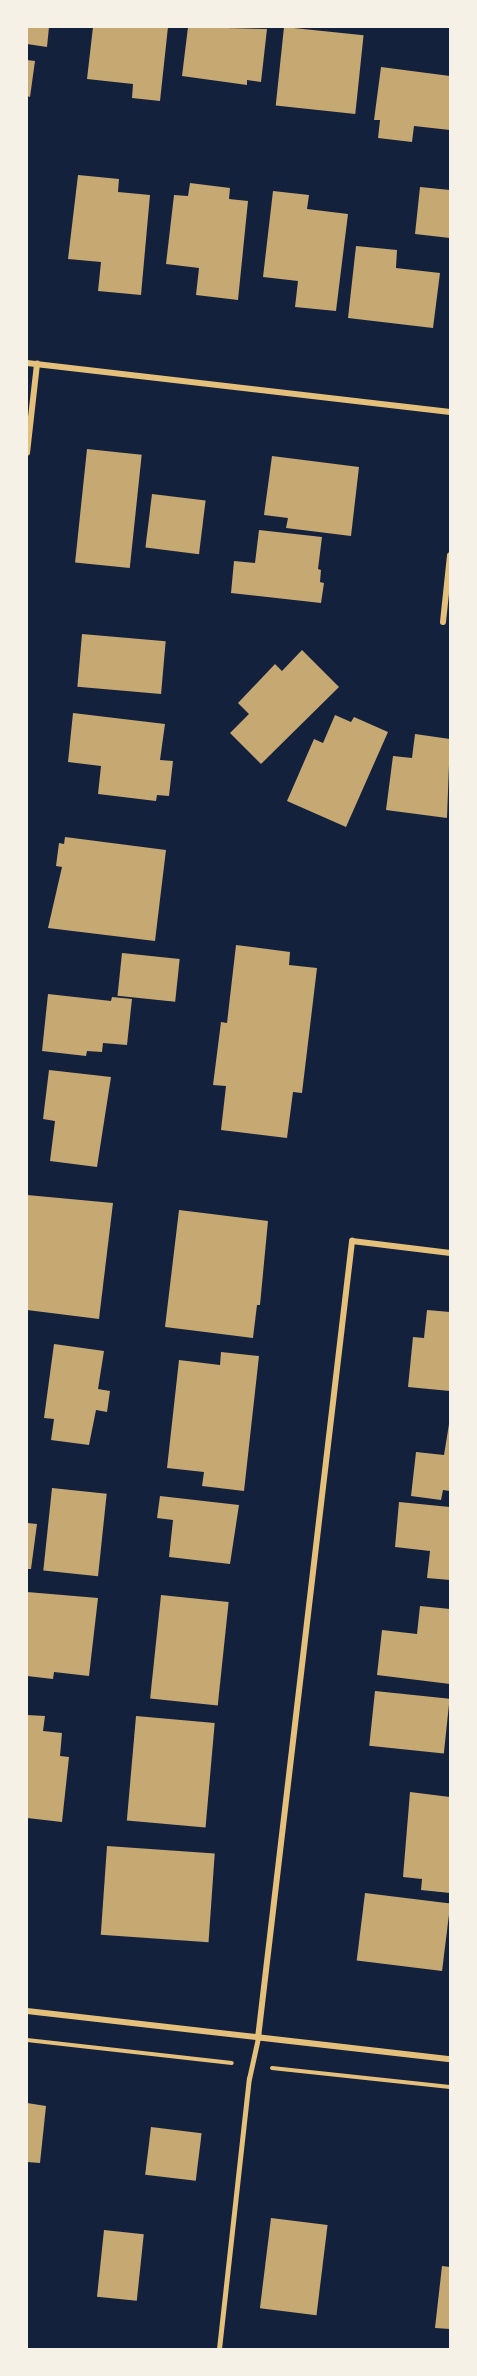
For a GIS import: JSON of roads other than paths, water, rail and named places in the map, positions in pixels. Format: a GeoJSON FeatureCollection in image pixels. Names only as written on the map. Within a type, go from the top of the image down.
{"type":"FeatureCollection","features":[{"type":"Feature","properties":{"kind":"street"},"geometry":{"type":"LineString","coordinates":[[27,363],[450,412]]}},
{"type":"Feature","properties":{"kind":"street"},"geometry":{"type":"LineString","coordinates":[[27,453],[37,364]]}},
{"type":"Feature","properties":{"kind":"street"},"geometry":{"type":"LineString","coordinates":[[443,622],[450,555]]}},
{"type":"Feature","properties":{"kind":"street"},"geometry":{"type":"LineString","coordinates":[[258,2038],[352,1241],[450,1252]]}},
{"type":"Feature","properties":{"kind":"street"},"geometry":{"type":"LineString","coordinates":[[27,2011],[450,2060]]}},
{"type":"Feature","properties":{"kind":"lane"},"geometry":{"type":"LineString","coordinates":[[219,2349],[249,2079],[258,2038]]}}]}
